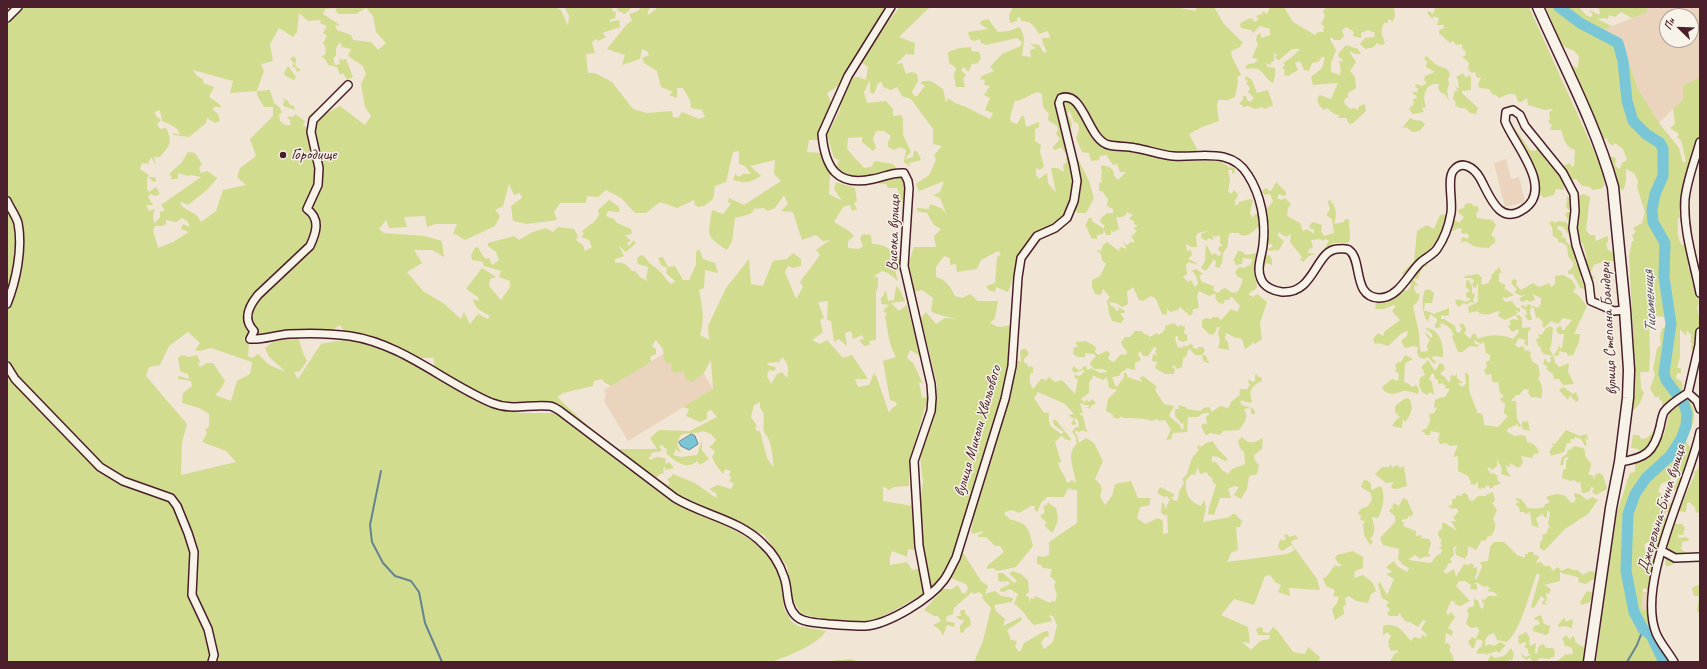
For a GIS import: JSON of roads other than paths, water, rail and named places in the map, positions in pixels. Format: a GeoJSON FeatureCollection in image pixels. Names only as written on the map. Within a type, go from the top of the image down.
{"type":"FeatureCollection","features":[{"type":"Feature","properties":{"kind":"main road","name":"вулиця Степана Бандери"},"geometry":{"type":"LineString","coordinates":[[1538,7],[1586,114],[1608,168],[1613,187],[1625,310],[1629,384],[1620,462],[1611,508],[1589,662]]}},
{"type":"Feature","properties":{"kind":"street"},"geometry":{"type":"LineString","coordinates":[[7,18],[18,7]]}},
{"type":"Feature","properties":{"kind":"street","name":"Висока вулиця"},"geometry":{"type":"LineString","coordinates":[[891,7],[848,76],[822,134],[823,145],[830,164],[834,172],[840,177],[856,182],[874,179],[893,172],[904,173],[908,181],[909,188],[904,266],[931,384],[932,398],[931,412],[914,461],[919,546],[928,594]]}},
{"type":"Feature","properties":{"kind":"street"},"geometry":{"type":"LineString","coordinates":[[348,84],[313,120],[312,132],[319,168],[318,185],[307,209],[315,219],[316,225],[314,237],[310,246],[250,304],[248,311],[248,322],[254,331],[250,339],[263,339],[288,334],[312,333],[351,336],[375,341],[407,355],[442,377],[492,403],[506,407],[550,406],[560,411],[675,498],[689,507],[742,528],[764,544],[780,566],[784,577],[788,604],[797,617],[806,621],[843,626],[866,626],[882,622],[904,612],[923,600],[928,594]]}},
{"type":"Feature","properties":{"kind":"street","name":"вулиця Миколи Хвильового"},"geometry":{"type":"LineString","coordinates":[[928,594],[944,581],[956,558],[1005,399],[1012,366],[1018,277],[1021,258],[1036,236],[1055,228],[1067,218],[1074,201],[1076,173],[1060,110],[1059,103],[1061,98],[1071,98],[1079,107],[1098,140],[1103,144],[1135,148],[1156,154],[1173,156],[1224,156],[1241,166],[1248,174],[1260,202],[1264,226],[1263,247],[1259,270],[1260,279],[1268,288],[1280,292],[1300,288],[1306,284],[1332,250],[1346,249],[1351,251],[1355,260],[1357,274],[1364,290],[1376,298],[1384,297],[1393,293],[1420,263],[1437,250],[1446,230],[1451,213],[1452,203],[1450,178],[1452,171],[1458,166],[1463,164],[1470,167],[1479,176],[1494,206],[1501,211],[1514,214],[1520,212],[1528,206],[1535,192],[1531,169],[1505,121],[1506,112],[1510,110],[1516,111],[1520,115],[1525,126],[1563,173],[1574,194],[1575,211],[1573,228],[1576,245],[1589,284],[1591,301],[1614,311],[1625,310]]}},
{"type":"Feature","properties":{"kind":"street"},"geometry":{"type":"LineString","coordinates":[[1700,142],[1686,197],[1685,212],[1687,235],[1700,293]]}},
{"type":"Feature","properties":{"kind":"street"},"geometry":{"type":"LineString","coordinates":[[7,200],[18,222],[19,247],[13,290],[7,304]]}},
{"type":"Feature","properties":{"kind":"street"},"geometry":{"type":"LineString","coordinates":[[1620,462],[1638,459],[1650,451],[1657,439],[1664,413],[1688,393],[1699,345],[1700,332]]}},
{"type":"Feature","properties":{"kind":"street"},"geometry":{"type":"LineString","coordinates":[[7,366],[15,379],[100,467],[123,481],[171,498],[177,506],[188,532],[194,552],[192,595],[208,629],[214,655],[212,662]]}},
{"type":"Feature","properties":{"kind":"street"},"geometry":{"type":"LineString","coordinates":[[1688,393],[1697,401],[1700,409]]}},
{"type":"Feature","properties":{"kind":"street","name":"Джерельна-Бічна вулиця"},"geometry":{"type":"LineString","coordinates":[[1674,662],[1656,634],[1653,617],[1653,586],[1662,551],[1700,432]]}},
{"type":"Feature","properties":{"kind":"street"},"geometry":{"type":"LineString","coordinates":[[1662,551],[1675,558],[1700,557]]}},
{"type":"Feature","properties":{"kind":"water"},"geometry":{"type":"Polygon","coordinates":[[[692,434],[695,436],[698,444],[689,450],[681,446],[679,442],[692,434]]]}},
{"type":"Feature","properties":{"kind":"waterway","name":"Тисьмениця"},"geometry":{"type":"LineString","coordinates":[[1559,7],[1580,23],[1618,43],[1623,61],[1627,101],[1633,121],[1646,134],[1660,143],[1663,149],[1663,176],[1655,194],[1652,210],[1653,222],[1665,243],[1664,277],[1671,324],[1664,373],[1666,380],[1684,404],[1687,414],[1686,426],[1681,439],[1671,455],[1646,478],[1635,494],[1628,514],[1626,571],[1634,612],[1643,629],[1651,635],[1664,662]]}},
{"type":"Feature","properties":{"kind":"waterway"},"geometry":{"type":"LineString","coordinates":[[381,471],[370,525],[372,542],[383,563],[395,576],[411,581],[419,592],[425,623],[442,662]]}},
{"type":"Feature","properties":{"kind":"waterway"},"geometry":{"type":"LineString","coordinates":[[1627,662],[1637,645],[1643,629]]}},
{"type":"Feature","properties":{"kind":"place","name":"Городище"},"geometry":{"type":"Point","coordinates":[283,155]}}]}
